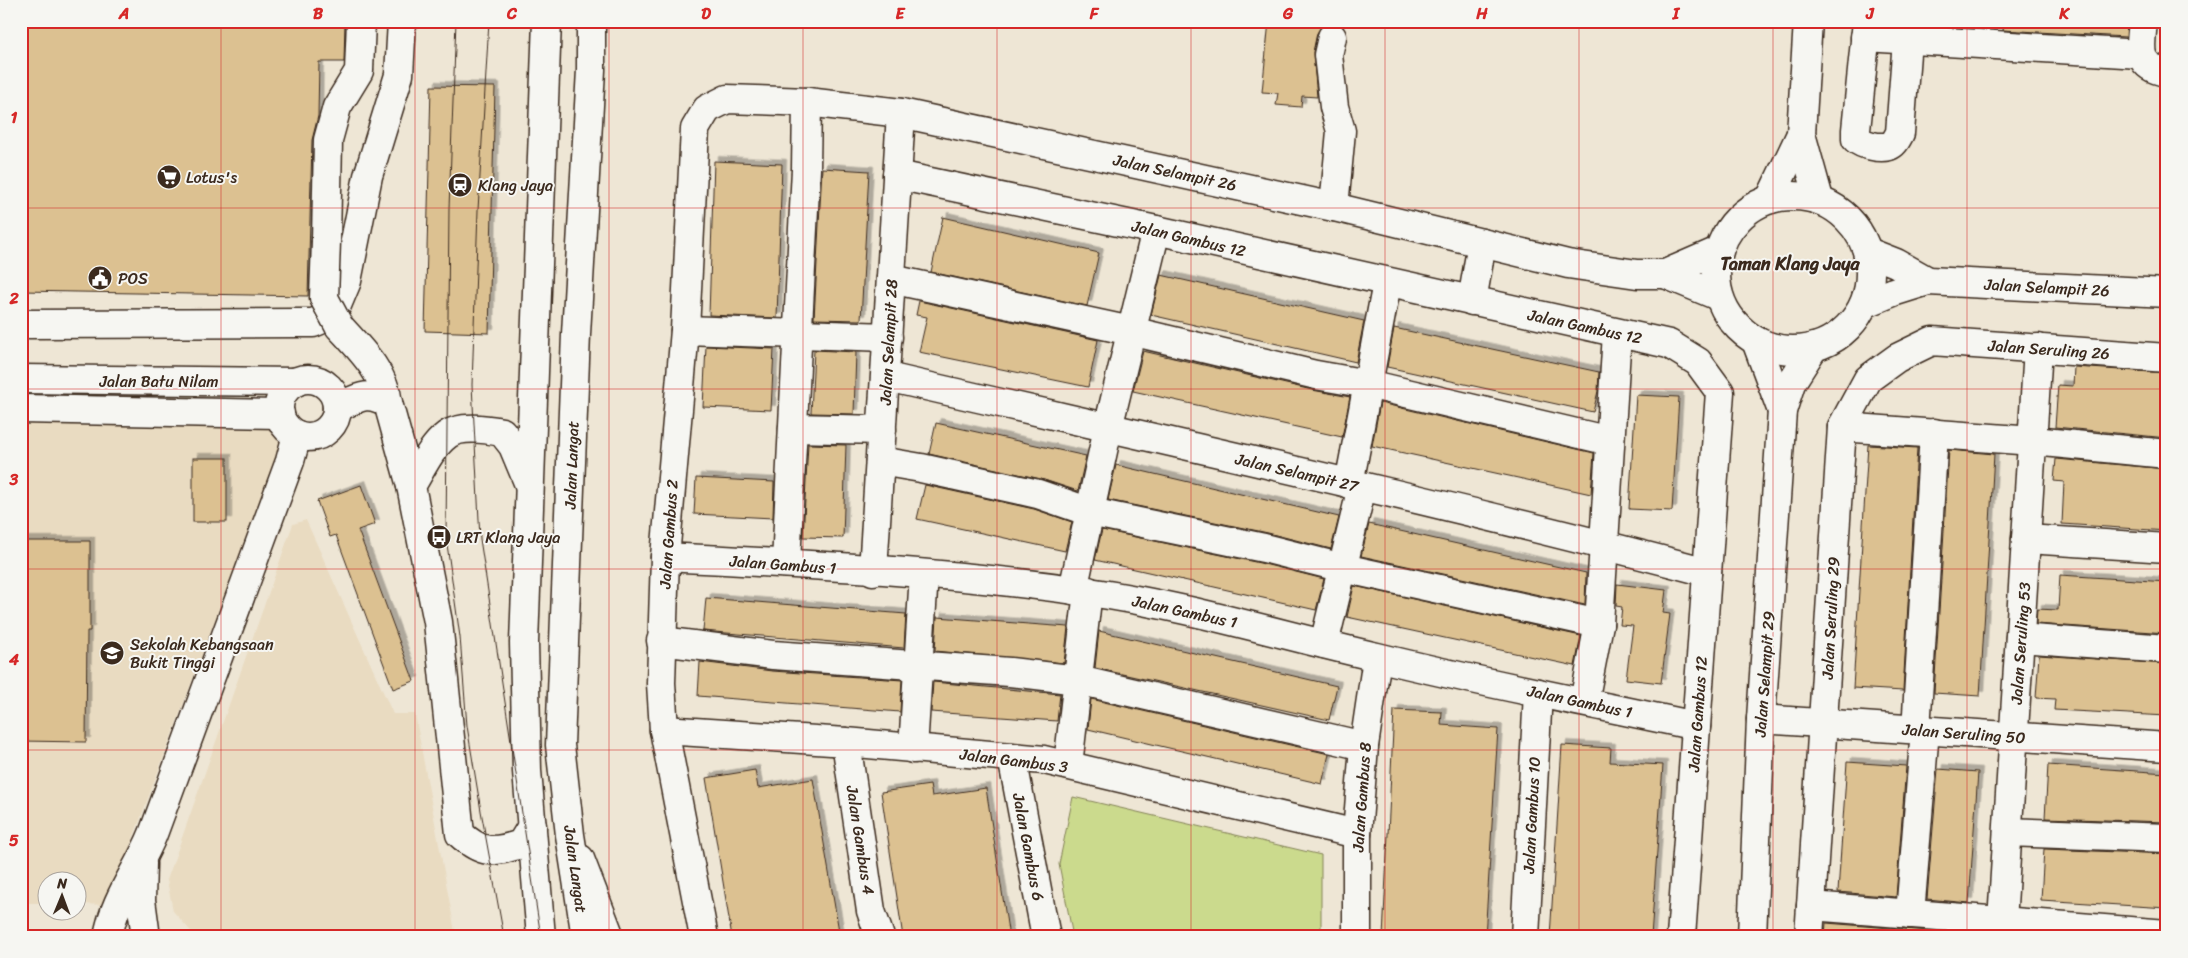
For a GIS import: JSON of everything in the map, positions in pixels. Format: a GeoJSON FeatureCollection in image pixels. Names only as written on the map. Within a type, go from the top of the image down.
{"type":"FeatureCollection","features":[{"type":"Feature","properties":{"kind":"main road"},"geometry":{"type":"LineString","coordinates":[[361,21],[358,72],[336,107],[328,140],[324,298],[339,326],[365,355],[387,390],[388,403],[411,486],[438,622],[460,834],[475,847],[501,850],[521,844],[532,826]]}},
{"type":"Feature","properties":{"kind":"main road"},"geometry":{"type":"LineString","coordinates":[[21,324],[313,323],[324,318],[337,305],[347,281],[368,176],[399,75],[402,21]]}},
{"type":"Feature","properties":{"kind":"main road"},"geometry":{"type":"LineString","coordinates":[[541,937],[527,771],[524,643],[528,482],[547,21]]}},
{"type":"Feature","properties":{"kind":"main road","name":"Jalan Langat"},"geometry":{"type":"LineString","coordinates":[[586,937],[570,835],[560,746],[576,334],[591,70],[591,21]]}},
{"type":"Feature","properties":{"kind":"main road"},"geometry":{"type":"LineString","coordinates":[[1808,21],[1801,134],[1819,200]]}},
{"type":"Feature","properties":{"kind":"main road"},"geometry":{"type":"LineString","coordinates":[[2143,21],[2140,54],[2146,65],[2152,69],[2167,72]]}},
{"type":"Feature","properties":{"kind":"main road"},"geometry":{"type":"LineString","coordinates":[[1907,40],[1900,133],[1895,142],[1888,147],[1862,144],[1856,139],[1866,29],[1907,40],[2140,54]]}},
{"type":"Feature","properties":{"kind":"main road"},"geometry":{"type":"LineString","coordinates":[[1332,37],[1328,55],[1334,107],[1341,131],[1334,207]]}},
{"type":"Feature","properties":{"kind":"main road","name":"Jalan Selampit 26"},"geometry":{"type":"LineString","coordinates":[[695,129],[707,109],[727,99],[806,102],[901,113],[1334,207],[1568,264],[1637,274],[1665,274],[1718,296]]}},
{"type":"Feature","properties":{"kind":"main road"},"geometry":{"type":"LineString","coordinates":[[786,563],[806,169],[806,102]]}},
{"type":"Feature","properties":{"kind":"main road","name":"Jalan Selampit 28"},"geometry":{"type":"LineString","coordinates":[[873,570],[901,113]]}},
{"type":"Feature","properties":{"kind":"main road","name":"Jalan Gambus 2"},"geometry":{"type":"LineString","coordinates":[[695,129],[684,330],[665,557],[661,683],[664,730],[704,937]]}},
{"type":"Feature","properties":{"kind":"main road"},"geometry":{"type":"LineString","coordinates":[[1770,199],[1801,134]]}},
{"type":"Feature","properties":{"kind":"main road","name":"Jalan Gambus 12"},"geometry":{"type":"LineString","coordinates":[[897,175],[1156,230],[1387,283],[1669,344],[1698,362],[1720,392],[1681,937]]}},
{"type":"Feature","properties":{"kind":"main road"},"geometry":{"type":"LineString","coordinates":[[1794,195],[1819,200],[1840,211],[1857,229],[1868,252],[1871,269],[1869,287],[1864,304],[1852,323],[1835,338],[1814,347],[1794,350],[1775,348],[1756,341],[1740,329],[1731,319],[1718,296],[1715,273],[1718,251],[1726,234],[1737,218],[1752,206],[1770,199],[1794,195]]}},
{"type":"Feature","properties":{"kind":"main road"},"geometry":{"type":"LineString","coordinates":[[1068,765],[1078,680],[1080,591],[1090,512],[1108,428],[1156,230]]}},
{"type":"Feature","properties":{"kind":"main road"},"geometry":{"type":"LineString","coordinates":[[1472,301],[1482,243]]}},
{"type":"Feature","properties":{"kind":"main road","name":"Jalan Selampit 26"},"geometry":{"type":"LineString","coordinates":[[1665,274],[1718,251]]}},
{"type":"Feature","properties":{"kind":"main road","name":"Jalan Selampit 26"},"geometry":{"type":"LineString","coordinates":[[1868,252],[1896,263],[1928,281]]}},
{"type":"Feature","properties":{"kind":"main road"},"geometry":{"type":"LineString","coordinates":[[891,279],[1131,331],[1316,375],[1368,384],[1610,441]]}},
{"type":"Feature","properties":{"kind":"main road","name":"Jalan Selampit 26"},"geometry":{"type":"LineString","coordinates":[[1864,304],[1928,281],[2167,293]]}},
{"type":"Feature","properties":{"kind":"main road"},"geometry":{"type":"LineString","coordinates":[[1324,644],[1342,568],[1356,486],[1368,384],[1387,283]]}},
{"type":"Feature","properties":{"kind":"main road"},"geometry":{"type":"LineString","coordinates":[[684,330],[888,337]]}},
{"type":"Feature","properties":{"kind":"main road"},"geometry":{"type":"LineString","coordinates":[[1584,702],[1599,624],[1617,333]]}},
{"type":"Feature","properties":{"kind":"main road","name":"Jalan Selampit 29"},"geometry":{"type":"LineString","coordinates":[[1756,341],[1782,411]]}},
{"type":"Feature","properties":{"kind":"main road","name":"Jalan Seruling 26"},"geometry":{"type":"LineString","coordinates":[[1932,341],[2167,358]]}},
{"type":"Feature","properties":{"kind":"main road","name":"Jalan Seruling 29"},"geometry":{"type":"LineString","coordinates":[[1809,937],[1842,427],[1868,380],[1897,358],[1932,341]]}},
{"type":"Feature","properties":{"kind":"main road","name":"Jalan Selampit 29"},"geometry":{"type":"LineString","coordinates":[[1752,937],[1761,719],[1782,411],[1791,383],[1814,347]]}},
{"type":"Feature","properties":{"kind":"main road","name":"Jalan Seruling 53"},"geometry":{"type":"LineString","coordinates":[[2002,929],[2038,348]]}},
{"type":"Feature","properties":{"kind":"main road","name":"Jalan Selampit 27"},"geometry":{"type":"LineString","coordinates":[[886,377],[1605,545],[1707,572]]}},
{"type":"Feature","properties":{"kind":"main road","name":"Jalan Batu Nilam"},"geometry":{"type":"LineString","coordinates":[[21,379],[296,382]]}},
{"type":"Feature","properties":{"kind":"main road"},"geometry":{"type":"LineString","coordinates":[[308,379],[319,381],[332,392],[337,408],[335,419],[329,429],[314,436],[297,435],[287,429],[280,414],[281,397],[287,388],[296,382],[308,379]]}},
{"type":"Feature","properties":{"kind":"main road"},"geometry":{"type":"LineString","coordinates":[[337,408],[362,396],[375,395],[388,403]]}},
{"type":"Feature","properties":{"kind":"main road","name":"Jalan Batu Nilam"},"geometry":{"type":"LineString","coordinates":[[21,409],[280,414]]}},
{"type":"Feature","properties":{"kind":"main road"},"geometry":{"type":"LineString","coordinates":[[1842,427],[2033,440],[2167,454]]}},
{"type":"Feature","properties":{"kind":"main road"},"geometry":{"type":"LineString","coordinates":[[411,486],[429,456],[448,434],[473,428],[502,432],[513,446],[528,482]]}},
{"type":"Feature","properties":{"kind":"main road"},"geometry":{"type":"LineString","coordinates":[[792,428],[882,430]]}},
{"type":"Feature","properties":{"kind":"main road"},"geometry":{"type":"LineString","coordinates":[[1904,921],[1920,730],[1934,433]]}},
{"type":"Feature","properties":{"kind":"main road"},"geometry":{"type":"LineString","coordinates":[[117,934],[120,898],[142,861],[290,461],[297,435]]}},
{"type":"Feature","properties":{"kind":"main road"},"geometry":{"type":"LineString","coordinates":[[880,462],[921,468],[1038,494],[1090,512],[1264,548],[1342,568],[1599,624]]}},
{"type":"Feature","properties":{"kind":"main road"},"geometry":{"type":"LineString","coordinates":[[2026,539],[2167,548]]}},
{"type":"Feature","properties":{"kind":"main road","name":"Jalan Gambus 1"},"geometry":{"type":"LineString","coordinates":[[665,557],[786,563],[924,574],[1080,591],[1171,606],[1377,658],[1696,726]]}},
{"type":"Feature","properties":{"kind":"main road"},"geometry":{"type":"LineString","coordinates":[[913,749],[924,574]]}},
{"type":"Feature","properties":{"kind":"main road"},"geometry":{"type":"LineString","coordinates":[[2020,638],[2167,649]]}},
{"type":"Feature","properties":{"kind":"main road"},"geometry":{"type":"LineString","coordinates":[[662,641],[773,655],[1010,672],[1078,680],[1364,746]]}},
{"type":"Feature","properties":{"kind":"main road","name":"Jalan Gambus 8"},"geometry":{"type":"LineString","coordinates":[[1357,937],[1357,834],[1364,746],[1377,658]]}},
{"type":"Feature","properties":{"kind":"main road","name":"Jalan Gambus 10"},"geometry":{"type":"LineString","coordinates":[[1525,937],[1538,692]]}},
{"type":"Feature","properties":{"kind":"main road","name":"Jalan Seruling 50"},"geometry":{"type":"LineString","coordinates":[[1761,719],[2167,747]]}},
{"type":"Feature","properties":{"kind":"main road","name":"Jalan Gambus 3"},"geometry":{"type":"LineString","coordinates":[[664,730],[846,742],[1012,757],[1068,765],[1357,834]]}},
{"type":"Feature","properties":{"kind":"main road","name":"Jalan Gambus 4"},"geometry":{"type":"LineString","coordinates":[[846,742],[871,911],[880,937]]}},
{"type":"Feature","properties":{"kind":"main road","name":"Jalan Gambus 6"},"geometry":{"type":"LineString","coordinates":[[1012,757],[1046,937]]}},
{"type":"Feature","properties":{"kind":"main road"},"geometry":{"type":"LineString","coordinates":[[2008,832],[2167,838]]}},
{"type":"Feature","properties":{"kind":"main road"},"geometry":{"type":"LineString","coordinates":[[570,835],[610,937]]}},
{"type":"Feature","properties":{"kind":"main road"},"geometry":{"type":"LineString","coordinates":[[142,861],[141,900],[146,937]]}},
{"type":"Feature","properties":{"kind":"main road"},"geometry":{"type":"LineString","coordinates":[[1811,906],[1904,921],[2002,929],[2167,934]]}},
{"type":"Feature","properties":{"kind":"shaded area","name":"Sekolah Kebangsaan Bukit Tinggi"},"geometry":{"type":"Polygon","coordinates":[[[21,422],[288,425],[108,905],[88,904],[88,870],[38,870],[38,903],[21,903],[21,422]]]}},
{"type":"Feature","properties":{"kind":"shaded area"},"geometry":{"type":"Polygon","coordinates":[[[306,520],[393,714],[415,714],[456,937],[196,937],[173,911],[167,880],[293,524],[306,520]]]}},
{"type":"Feature","properties":{"kind":"green space"},"geometry":{"type":"Polygon","coordinates":[[[1073,797],[1321,855],[1321,937],[1073,937],[1059,864],[1073,797]]]}},
{"type":"Feature","properties":{"kind":"building","name":"Lotus's"},"geometry":{"type":"Polygon","coordinates":[[[21,21],[345,21],[344,62],[319,62],[318,116],[312,140],[308,296],[21,291],[21,21]]]}},
{"type":"Feature","properties":{"kind":"building"},"geometry":{"type":"Polygon","coordinates":[[[1269,21],[1327,21],[1317,33],[1313,52],[1317,97],[1302,96],[1301,107],[1276,105],[1278,93],[1262,92],[1269,21]]]}},
{"type":"Feature","properties":{"kind":"building"},"geometry":{"type":"Polygon","coordinates":[[[2004,21],[2127,21],[2126,37],[2003,30],[2004,21]]]}},
{"type":"Feature","properties":{"kind":"building","name":"Klang Jaya"},"geometry":{"type":"Polygon","coordinates":[[[431,86],[495,87],[489,333],[425,331],[431,86]]]}},
{"type":"Feature","properties":{"kind":"building"},"geometry":{"type":"Polygon","coordinates":[[[714,161],[782,164],[777,318],[709,315],[714,161]]]}},
{"type":"Feature","properties":{"kind":"building"},"geometry":{"type":"Polygon","coordinates":[[[822,168],[869,171],[861,320],[814,319],[822,168]]]}},
{"type":"Feature","properties":{"kind":"building"},"geometry":{"type":"Polygon","coordinates":[[[943,217],[1099,253],[1087,306],[931,272],[943,217]]]}},
{"type":"Feature","properties":{"kind":"building"},"geometry":{"type":"Polygon","coordinates":[[[1161,275],[1364,321],[1356,362],[1151,315],[1161,275]]]}},
{"type":"Feature","properties":{"kind":"building"},"geometry":{"type":"Polygon","coordinates":[[[919,301],[1098,340],[1088,387],[919,352],[927,317],[916,315],[919,301]]]}},
{"type":"Feature","properties":{"kind":"building"},"geometry":{"type":"Polygon","coordinates":[[[1394,328],[1599,372],[1598,391],[1593,412],[1387,367],[1394,328]]]}},
{"type":"Feature","properties":{"kind":"building"},"geometry":{"type":"Polygon","coordinates":[[[706,346],[774,349],[771,410],[703,407],[706,346]]]}},
{"type":"Feature","properties":{"kind":"building"},"geometry":{"type":"Polygon","coordinates":[[[814,350],[856,352],[854,414],[811,413],[814,350]]]}},
{"type":"Feature","properties":{"kind":"building"},"geometry":{"type":"Polygon","coordinates":[[[1143,351],[1350,397],[1342,437],[1133,391],[1143,351]]]}},
{"type":"Feature","properties":{"kind":"building"},"geometry":{"type":"Polygon","coordinates":[[[2074,367],[2167,373],[2167,438],[2055,427],[2058,385],[2073,386],[2074,367]]]}},
{"type":"Feature","properties":{"kind":"building"},"geometry":{"type":"Polygon","coordinates":[[[1636,395],[1679,397],[1672,511],[1629,509],[1636,395]]]}},
{"type":"Feature","properties":{"kind":"building"},"geometry":{"type":"Polygon","coordinates":[[[1380,403],[1594,453],[1591,494],[1372,446],[1380,403]]]}},
{"type":"Feature","properties":{"kind":"building"},"geometry":{"type":"Polygon","coordinates":[[[936,423],[1086,456],[1078,491],[1041,479],[929,454],[936,423]]]}},
{"type":"Feature","properties":{"kind":"building"},"geometry":{"type":"Polygon","coordinates":[[[808,444],[846,445],[843,538],[803,537],[808,444]]]}},
{"type":"Feature","properties":{"kind":"building"},"geometry":{"type":"Polygon","coordinates":[[[1868,445],[1917,448],[1903,691],[1853,688],[1868,445]]]}},
{"type":"Feature","properties":{"kind":"building"},"geometry":{"type":"Polygon","coordinates":[[[1949,450],[1994,454],[1980,696],[1934,693],[1949,450]]]}},
{"type":"Feature","properties":{"kind":"building"},"geometry":{"type":"Polygon","coordinates":[[[193,458],[227,458],[227,522],[193,522],[193,458]]]}},
{"type":"Feature","properties":{"kind":"building"},"geometry":{"type":"Polygon","coordinates":[[[2056,459],[2167,469],[2167,531],[2062,524],[2064,482],[2054,481],[2056,459]]]}},
{"type":"Feature","properties":{"kind":"building"},"geometry":{"type":"Polygon","coordinates":[[[1116,465],[1339,517],[1331,549],[1268,533],[1108,500],[1116,465]]]}},
{"type":"Feature","properties":{"kind":"building"},"geometry":{"type":"Polygon","coordinates":[[[696,478],[774,482],[773,518],[694,514],[696,478]]]}},
{"type":"Feature","properties":{"kind":"building"},"geometry":{"type":"Polygon","coordinates":[[[361,485],[375,524],[358,530],[414,681],[393,689],[336,535],[330,537],[317,501],[361,485]]]}},
{"type":"Feature","properties":{"kind":"building"},"geometry":{"type":"Polygon","coordinates":[[[925,485],[1034,509],[1072,522],[1065,551],[917,519],[925,485]]]}},
{"type":"Feature","properties":{"kind":"building"},"geometry":{"type":"Polygon","coordinates":[[[1369,524],[1586,573],[1585,605],[1361,556],[1369,524]]]}},
{"type":"Feature","properties":{"kind":"building"},"geometry":{"type":"Polygon","coordinates":[[[1102,530],[1260,563],[1324,579],[1316,610],[1095,560],[1102,530]]]}},
{"type":"Feature","properties":{"kind":"building"},"geometry":{"type":"Polygon","coordinates":[[[21,541],[90,541],[90,631],[87,631],[86,742],[21,741],[21,541]]]}},
{"type":"Feature","properties":{"kind":"building"},"geometry":{"type":"Polygon","coordinates":[[[2060,575],[2167,582],[2167,633],[2036,624],[2037,609],[2058,610],[2060,575]]]}},
{"type":"Feature","properties":{"kind":"building"},"geometry":{"type":"Polygon","coordinates":[[[1617,584],[1666,590],[1663,613],[1670,614],[1661,683],[1626,679],[1633,626],[1620,625],[1622,607],[1616,606],[1617,584]]]}},
{"type":"Feature","properties":{"kind":"building"},"geometry":{"type":"Polygon","coordinates":[[[1354,586],[1581,636],[1575,666],[1347,617],[1354,586]]]}},
{"type":"Feature","properties":{"kind":"building"},"geometry":{"type":"Polygon","coordinates":[[[706,598],[906,614],[904,648],[703,631],[706,598]]]}},
{"type":"Feature","properties":{"kind":"building"},"geometry":{"type":"Polygon","coordinates":[[[937,617],[1068,627],[1064,663],[935,651],[937,617]]]}},
{"type":"Feature","properties":{"kind":"building"},"geometry":{"type":"Polygon","coordinates":[[[1099,631],[1337,686],[1329,720],[1095,668],[1099,631]]]}},
{"type":"Feature","properties":{"kind":"building"},"geometry":{"type":"Polygon","coordinates":[[[2039,655],[2167,664],[2167,716],[2054,710],[2055,699],[2036,698],[2039,655]]]}},
{"type":"Feature","properties":{"kind":"building"},"geometry":{"type":"Polygon","coordinates":[[[700,662],[772,671],[902,680],[900,712],[698,696],[700,662]]]}},
{"type":"Feature","properties":{"kind":"building"},"geometry":{"type":"Polygon","coordinates":[[[933,682],[1060,694],[1057,721],[931,712],[933,682]]]}},
{"type":"Feature","properties":{"kind":"building"},"geometry":{"type":"Polygon","coordinates":[[[1091,699],[1329,754],[1322,784],[1088,729],[1091,699]]]}},
{"type":"Feature","properties":{"kind":"building"},"geometry":{"type":"Polygon","coordinates":[[[1394,710],[1442,712],[1441,725],[1498,729],[1485,937],[1383,937],[1394,710]]]}},
{"type":"Feature","properties":{"kind":"building"},"geometry":{"type":"Polygon","coordinates":[[[1562,745],[1611,748],[1610,762],[1663,765],[1651,937],[1550,937],[1562,745]]]}},
{"type":"Feature","properties":{"kind":"building"},"geometry":{"type":"Polygon","coordinates":[[[1847,762],[1906,766],[1896,897],[1838,892],[1847,762]]]}},
{"type":"Feature","properties":{"kind":"building"},"geometry":{"type":"Polygon","coordinates":[[[2048,765],[2167,773],[2167,822],[2045,818],[2048,765]]]}},
{"type":"Feature","properties":{"kind":"building"},"geometry":{"type":"Polygon","coordinates":[[[1938,769],[1978,772],[1969,903],[1927,899],[1938,769]]]}},
{"type":"Feature","properties":{"kind":"building"},"geometry":{"type":"Polygon","coordinates":[[[755,770],[758,788],[813,779],[840,937],[732,937],[706,778],[755,770]]]}},
{"type":"Feature","properties":{"kind":"building"},"geometry":{"type":"Polygon","coordinates":[[[930,785],[932,796],[986,788],[1009,937],[903,937],[881,792],[930,785]]]}},
{"type":"Feature","properties":{"kind":"building"},"geometry":{"type":"Polygon","coordinates":[[[2044,849],[2167,854],[2167,908],[2041,900],[2044,849]]]}},
{"type":"Feature","properties":{"kind":"building"},"geometry":{"type":"Polygon","coordinates":[[[1826,923],[1967,934],[1967,937],[1825,937],[1826,923]]]}},
{"type":"Feature","properties":{"kind":"tram line"},"geometry":{"type":"LineString","coordinates":[[456,21],[449,208],[446,537],[460,637],[467,726],[504,937]]}},
{"type":"Feature","properties":{"kind":"tram line"},"geometry":{"type":"LineString","coordinates":[[489,21],[478,210],[472,385],[480,539],[541,937]]}},
{"type":"Feature","properties":{"kind":"place","name":"Lotus's"},"geometry":{"type":"Point","coordinates":[169,177]}},
{"type":"Feature","properties":{"kind":"place","name":"Klang Jaya"},"geometry":{"type":"Point","coordinates":[460,185]}},
{"type":"Feature","properties":{"kind":"place","name":"POS"},"geometry":{"type":"Point","coordinates":[100,278]}},
{"type":"Feature","properties":{"kind":"place","name":"LRT Klang Jaya"},"geometry":{"type":"Point","coordinates":[439,537]}},
{"type":"Feature","properties":{"kind":"place","name":"Sekolah Kebangsaan Bukit Tinggi"},"geometry":{"type":"Point","coordinates":[112,653]}},
{"type":"Feature","properties":{"kind":"district","name":"Taman Klang Jaya"},"geometry":{"type":"Point","coordinates":[1790,264]}}]}
